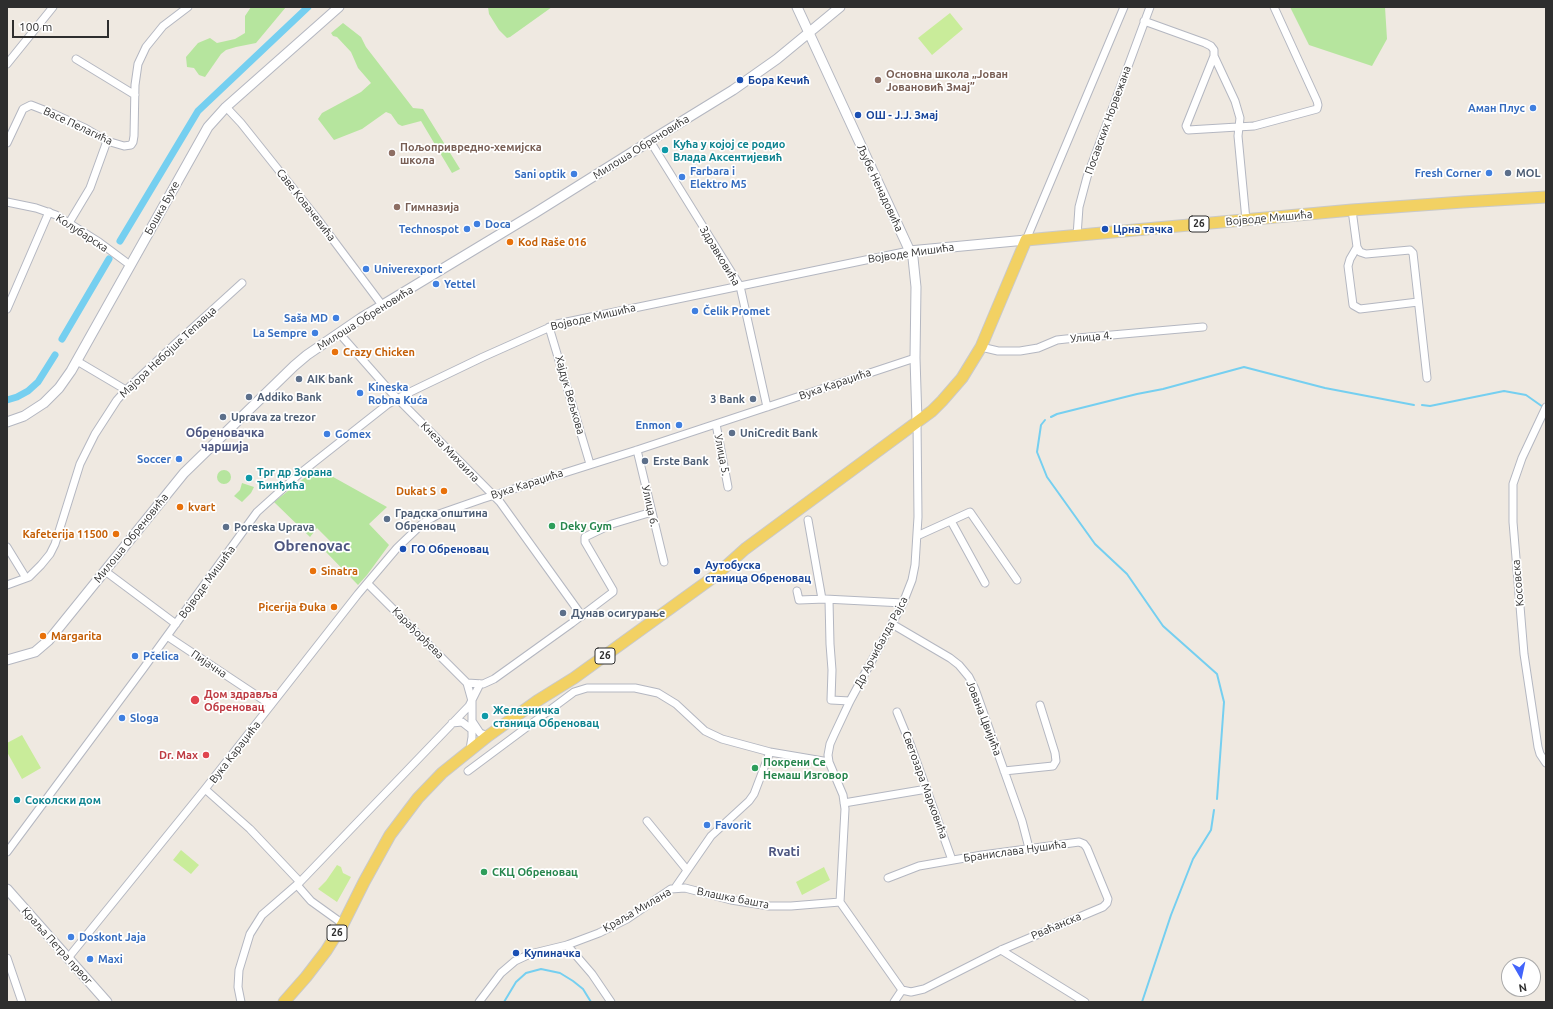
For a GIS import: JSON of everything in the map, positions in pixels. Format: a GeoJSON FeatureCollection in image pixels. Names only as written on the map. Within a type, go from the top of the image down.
{"type":"FeatureCollection","features":[{"type":"Feature","properties":{"kind":"main road","name":"Војводе Мишића"},"geometry":{"type":"LineString","coordinates":[[1026,240],[1352,210],[1546,197]]}},
{"type":"Feature","properties":{"kind":"main road","name":"26"},"geometry":{"type":"LineString","coordinates":[[284,1002],[314,967],[342,924],[390,835],[418,798],[442,773],[470,749],[536,701],[574,678],[711,580],[745,549],[932,411],[952,391],[981,347],[1026,240]]}},
{"type":"Feature","properties":{"kind":"street"},"geometry":{"type":"LineString","coordinates":[[7,64],[53,7]]}},
{"type":"Feature","properties":{"kind":"street","name":"Васе Пелагића"},"geometry":{"type":"LineString","coordinates":[[7,143],[23,109],[31,105],[79,126],[107,141],[126,146],[130,145],[133,142],[138,64],[146,47],[163,26],[188,7]]}},
{"type":"Feature","properties":{"kind":"street","name":"Бошка Бухе"},"geometry":{"type":"LineString","coordinates":[[7,422],[29,413],[48,399],[59,388],[77,361],[203,134],[214,119],[339,7]]}},
{"type":"Feature","properties":{"kind":"street","name":"Љубе Ненадовића"},"geometry":{"type":"LineString","coordinates":[[797,7],[808,34],[913,260],[916,287],[915,358],[917,421]]}},
{"type":"Feature","properties":{"kind":"street","name":"Милоша Обреновића"},"geometry":{"type":"LineString","coordinates":[[7,660],[35,652],[45,645],[184,473],[294,366],[338,333],[382,305],[536,213],[733,90],[777,59],[840,7]]}},
{"type":"Feature","properties":{"kind":"street"},"geometry":{"type":"LineString","coordinates":[[1026,240],[1124,7]]}},
{"type":"Feature","properties":{"kind":"street","name":"Посавских Норвежана"},"geometry":{"type":"LineString","coordinates":[[1077,236],[1079,207],[1086,177],[1150,7]]}},
{"type":"Feature","properties":{"kind":"street"},"geometry":{"type":"LineString","coordinates":[[1144,21],[1211,46],[1214,50],[1214,56],[1186,128],[1190,130],[1254,126],[1312,111],[1317,109],[1318,105],[1274,7]]}},
{"type":"Feature","properties":{"kind":"street"},"geometry":{"type":"LineString","coordinates":[[1214,56],[1239,112],[1240,127],[1238,136],[1246,220]]}},
{"type":"Feature","properties":{"kind":"street"},"geometry":{"type":"LineString","coordinates":[[76,59],[135,95]]}},
{"type":"Feature","properties":{"kind":"street","name":"Саве Ковачевића"},"geometry":{"type":"LineString","coordinates":[[226,107],[241,123],[316,217],[382,305]]}},
{"type":"Feature","properties":{"kind":"street"},"geometry":{"type":"LineString","coordinates":[[69,223],[90,188],[107,141]]}},
{"type":"Feature","properties":{"kind":"street","name":"Здравковића"},"geometry":{"type":"LineString","coordinates":[[650,141],[740,286],[767,407]]}},
{"type":"Feature","properties":{"kind":"street","name":"Колубарска"},"geometry":{"type":"LineString","coordinates":[[7,202],[49,212],[99,242],[130,265]]}},
{"type":"Feature","properties":{"kind":"street"},"geometry":{"type":"LineString","coordinates":[[1352,210],[1357,247],[1360,252],[1366,254],[1410,250],[1414,253],[1427,378]]}},
{"type":"Feature","properties":{"kind":"street"},"geometry":{"type":"LineString","coordinates":[[7,309],[49,212]]}},
{"type":"Feature","properties":{"kind":"street","name":"Војводе Мишића"},"geometry":{"type":"LineString","coordinates":[[7,852],[257,512],[298,475],[397,398],[549,327],[578,319],[909,251],[1026,240]]}},
{"type":"Feature","properties":{"kind":"street"},"geometry":{"type":"LineString","coordinates":[[1357,247],[1348,266],[1351,300],[1353,305],[1360,309],[1418,302]]}},
{"type":"Feature","properties":{"kind":"street","name":"Мајора Небојше Тепавца"},"geometry":{"type":"LineString","coordinates":[[7,584],[26,578],[41,565],[50,554],[55,544],[75,477],[88,447],[102,421],[126,390],[242,283]]}},
{"type":"Feature","properties":{"kind":"street","name":"Хајдук Вељкова"},"geometry":{"type":"LineString","coordinates":[[549,327],[590,464]]}},
{"type":"Feature","properties":{"kind":"street","name":"Улица 4."},"geometry":{"type":"LineString","coordinates":[[981,347],[998,351],[1020,351],[1038,348],[1054,341],[1066,338],[1203,327]]}},
{"type":"Feature","properties":{"kind":"street","name":"Кнеза Михаила"},"geometry":{"type":"LineString","coordinates":[[338,333],[397,398],[507,511],[582,616]]}},
{"type":"Feature","properties":{"kind":"street","name":"Вука Караџића"},"geometry":{"type":"LineString","coordinates":[[68,958],[397,548],[423,523],[443,512],[492,495],[637,450],[915,358]]}},
{"type":"Feature","properties":{"kind":"street"},"geometry":{"type":"LineString","coordinates":[[77,361],[126,390]]}},
{"type":"Feature","properties":{"kind":"street","name":"Косовска"},"geometry":{"type":"LineString","coordinates":[[1546,407],[1522,458],[1513,484],[1513,522],[1524,654],[1538,747],[1540,754],[1546,763]]}},
{"type":"Feature","properties":{"kind":"street","name":"Др Арчибалда Рајса"},"geometry":{"type":"LineString","coordinates":[[829,762],[828,755],[830,744],[850,701],[903,603],[914,572],[917,536],[917,421]]}},
{"type":"Feature","properties":{"kind":"street","name":"Улица 5."},"geometry":{"type":"LineString","coordinates":[[716,424],[728,487]]}},
{"type":"Feature","properties":{"kind":"street","name":"Улица 6."},"geometry":{"type":"LineString","coordinates":[[637,450],[664,562]]}},
{"type":"Feature","properties":{"kind":"street"},"geometry":{"type":"LineString","coordinates":[[467,683],[480,684],[494,679],[613,592],[585,542],[585,537],[612,524],[652,512]]}},
{"type":"Feature","properties":{"kind":"street"},"geometry":{"type":"LineString","coordinates":[[917,536],[970,512],[1017,580]]}},
{"type":"Feature","properties":{"kind":"street"},"geometry":{"type":"LineString","coordinates":[[808,520],[825,599],[832,670],[831,700],[850,701]]}},
{"type":"Feature","properties":{"kind":"street"},"geometry":{"type":"LineString","coordinates":[[952,521],[985,583]]}},
{"type":"Feature","properties":{"kind":"street"},"geometry":{"type":"LineString","coordinates":[[7,547],[26,578]]}},
{"type":"Feature","properties":{"kind":"street"},"geometry":{"type":"LineString","coordinates":[[105,571],[176,624]]}},
{"type":"Feature","properties":{"kind":"street","name":"Карађорђева"},"geometry":{"type":"LineString","coordinates":[[368,584],[467,683],[471,692],[472,701],[470,749]]}},
{"type":"Feature","properties":{"kind":"street"},"geometry":{"type":"LineString","coordinates":[[797,591],[799,600],[825,599],[903,603]]}},
{"type":"Feature","properties":{"kind":"street","name":"Јована Цвијића"},"geometry":{"type":"LineString","coordinates":[[892,624],[950,658],[965,671],[975,689],[1030,848]]}},
{"type":"Feature","properties":{"kind":"street","name":"Пијачна"},"geometry":{"type":"LineString","coordinates":[[167,636],[270,706]]}},
{"type":"Feature","properties":{"kind":"street","name":"Карађорђева"},"geometry":{"type":"LineString","coordinates":[[472,701],[480,684]]}},
{"type":"Feature","properties":{"kind":"street"},"geometry":{"type":"LineString","coordinates":[[468,771],[574,692],[587,688],[635,688],[658,693],[676,704],[711,734],[730,742],[770,752],[829,762],[840,787],[844,803],[840,902],[902,990],[894,1002]]}},
{"type":"Feature","properties":{"kind":"street"},"geometry":{"type":"LineString","coordinates":[[241,1002],[238,988],[239,970],[250,934],[262,915],[298,883],[472,701]]}},
{"type":"Feature","properties":{"kind":"street"},"geometry":{"type":"LineString","coordinates":[[1004,771],[1053,766],[1056,761],[1055,753],[1040,705]]}},
{"type":"Feature","properties":{"kind":"street","name":"Светозара Марковића"},"geometry":{"type":"LineString","coordinates":[[897,712],[927,789],[952,860]]}},
{"type":"Feature","properties":{"kind":"street"},"geometry":{"type":"LineString","coordinates":[[472,721],[480,733],[488,736]]}},
{"type":"Feature","properties":{"kind":"street"},"geometry":{"type":"LineString","coordinates":[[452,723],[462,722],[471,729]]}},
{"type":"Feature","properties":{"kind":"street","name":"Краља Милана"},"geometry":{"type":"LineString","coordinates":[[479,1002],[501,973],[515,961],[535,953],[567,945],[599,933],[628,919],[666,891],[675,888],[711,836],[749,801],[757,787],[770,752]]}},
{"type":"Feature","properties":{"kind":"street","name":"Вука Караџића"},"geometry":{"type":"LineString","coordinates":[[205,789],[250,829],[298,883],[311,901],[342,924]]}},
{"type":"Feature","properties":{"kind":"street"},"geometry":{"type":"LineString","coordinates":[[844,803],[927,789]]}},
{"type":"Feature","properties":{"kind":"street"},"geometry":{"type":"LineString","coordinates":[[647,821],[687,870]]}},
{"type":"Feature","properties":{"kind":"street","name":"Бранислава Нушића"},"geometry":{"type":"LineString","coordinates":[[888,878],[919,866],[1030,848],[1079,842],[1084,844],[1090,854],[1108,899]]}},
{"type":"Feature","properties":{"kind":"street","name":"Влашка башта"},"geometry":{"type":"LineString","coordinates":[[675,888],[685,888],[731,900],[769,906],[791,906],[840,902]]}},
{"type":"Feature","properties":{"kind":"street","name":"Краља Петра првог"},"geometry":{"type":"LineString","coordinates":[[7,890],[107,1002]]}},
{"type":"Feature","properties":{"kind":"street","name":"Рваћанска"},"geometry":{"type":"LineString","coordinates":[[902,990],[911,992],[924,989],[1001,950],[1103,907],[1107,903],[1108,899]]}},
{"type":"Feature","properties":{"kind":"street"},"geometry":{"type":"LineString","coordinates":[[567,945],[592,974],[610,1002]]}},
{"type":"Feature","properties":{"kind":"street"},"geometry":{"type":"LineString","coordinates":[[1001,950],[1085,1002]]}},
{"type":"Feature","properties":{"kind":"street"},"geometry":{"type":"LineString","coordinates":[[7,958],[22,1002]]}},
{"type":"Feature","properties":{"kind":"green space"},"geometry":{"type":"Polygon","coordinates":[[[251,7],[286,7],[256,43],[226,50],[221,54],[205,77],[199,75],[194,68],[187,67],[186,57],[198,43],[210,38],[217,43],[235,39],[245,33],[245,16],[251,7]]]}},
{"type":"Feature","properties":{"kind":"green space"},"geometry":{"type":"Polygon","coordinates":[[[488,7],[552,7],[507,38],[499,30],[489,14],[488,7]]]}},
{"type":"Feature","properties":{"kind":"green space"},"geometry":{"type":"Polygon","coordinates":[[[1290,7],[1385,7],[1387,39],[1372,66],[1309,45],[1290,7]]]}},
{"type":"Feature","properties":{"kind":"green space"},"geometry":{"type":"Polygon","coordinates":[[[950,13],[963,29],[932,55],[918,38],[950,13]]]}},
{"type":"Feature","properties":{"kind":"green space"},"geometry":{"type":"Polygon","coordinates":[[[343,23],[361,37],[366,47],[413,108],[423,109],[460,169],[452,173],[421,121],[402,126],[398,124],[391,114],[386,112],[362,129],[334,140],[318,119],[322,113],[361,92],[371,83],[358,68],[351,52],[337,37],[333,36],[331,33],[343,23]]]}},
{"type":"Feature","properties":{"kind":"green space"},"geometry":{"type":"Polygon","coordinates":[[[317,468],[387,507],[369,524],[389,545],[358,585],[325,551],[332,543],[317,528],[310,537],[274,502],[317,468]]]}},
{"type":"Feature","properties":{"kind":"green space"},"geometry":{"type":"Polygon","coordinates":[[[221,470],[227,470],[231,474],[231,480],[227,484],[221,484],[217,480],[217,474],[221,470]]]}},
{"type":"Feature","properties":{"kind":"green space"},"geometry":{"type":"Polygon","coordinates":[[[242,483],[254,487],[251,493],[242,502],[234,496],[240,490],[242,483]]]}},
{"type":"Feature","properties":{"kind":"green space"},"geometry":{"type":"Polygon","coordinates":[[[22,735],[41,768],[22,779],[7,752],[7,743],[22,735]]]}},
{"type":"Feature","properties":{"kind":"green space"},"geometry":{"type":"Polygon","coordinates":[[[181,850],[199,865],[191,874],[173,860],[181,850]]]}},
{"type":"Feature","properties":{"kind":"green space"},"geometry":{"type":"Polygon","coordinates":[[[337,865],[341,867],[343,873],[351,877],[337,902],[318,889],[326,881],[337,865]]]}},
{"type":"Feature","properties":{"kind":"green space"},"geometry":{"type":"Polygon","coordinates":[[[824,867],[830,880],[802,895],[796,882],[824,867]]]}},
{"type":"Feature","properties":{"kind":"waterway"},"geometry":{"type":"LineString","coordinates":[[120,241],[198,111],[308,7]]}},
{"type":"Feature","properties":{"kind":"waterway"},"geometry":{"type":"LineString","coordinates":[[62,339],[109,259]]}},
{"type":"Feature","properties":{"kind":"waterway"},"geometry":{"type":"LineString","coordinates":[[7,400],[28,391],[38,382],[55,355]]}},
{"type":"Feature","properties":{"kind":"waterway"},"geometry":{"type":"LineString","coordinates":[[1051,417],[1057,414],[1163,389],[1244,367],[1325,388],[1414,405]]}},
{"type":"Feature","properties":{"kind":"waterway"},"geometry":{"type":"LineString","coordinates":[[1422,405],[1430,406],[1504,391],[1526,395],[1543,407]]}},
{"type":"Feature","properties":{"kind":"waterway"},"geometry":{"type":"LineString","coordinates":[[1045,420],[1041,425],[1037,452],[1047,477],[1095,544],[1127,574],[1163,626],[1217,674],[1224,702],[1217,799]]}},
{"type":"Feature","properties":{"kind":"waterway"},"geometry":{"type":"LineString","coordinates":[[1142,1002],[1171,915],[1193,859],[1211,830],[1214,810]]}},
{"type":"Feature","properties":{"kind":"waterway"},"geometry":{"type":"LineString","coordinates":[[504,1002],[516,982],[526,973],[541,969],[560,973],[573,981],[583,989],[591,1002]]}},
{"type":"Feature","properties":{"kind":"place","name":"Бора Кечић"},"geometry":{"type":"Point","coordinates":[740,80]}},
{"type":"Feature","properties":{"kind":"place","name":"Основна школа „Јован Јовановић Змај”"},"geometry":{"type":"Point","coordinates":[878,80]}},
{"type":"Feature","properties":{"kind":"place","name":"Аман Плус"},"geometry":{"type":"Point","coordinates":[1533,108]}},
{"type":"Feature","properties":{"kind":"place","name":"ОШ - Ј.Ј. Змај"},"geometry":{"type":"Point","coordinates":[858,115]}},
{"type":"Feature","properties":{"kind":"place","name":"Кућа у којој се родио Влада Аксентијевић"},"geometry":{"type":"Point","coordinates":[665,150]}},
{"type":"Feature","properties":{"kind":"place","name":"Пољопривредно-хемијска школа"},"geometry":{"type":"Point","coordinates":[392,153]}},
{"type":"Feature","properties":{"kind":"place","name":"Fresh Corner"},"geometry":{"type":"Point","coordinates":[1489,173]}},
{"type":"Feature","properties":{"kind":"place","name":"MOL"},"geometry":{"type":"Point","coordinates":[1508,173]}},
{"type":"Feature","properties":{"kind":"place","name":"Sani optik"},"geometry":{"type":"Point","coordinates":[574,174]}},
{"type":"Feature","properties":{"kind":"place","name":"Farbara i Elektro M5"},"geometry":{"type":"Point","coordinates":[682,177]}},
{"type":"Feature","properties":{"kind":"place","name":"Гимназија"},"geometry":{"type":"Point","coordinates":[397,207]}},
{"type":"Feature","properties":{"kind":"place","name":"Doca"},"geometry":{"type":"Point","coordinates":[477,224]}},
{"type":"Feature","properties":{"kind":"place","name":"Technospot"},"geometry":{"type":"Point","coordinates":[467,229]}},
{"type":"Feature","properties":{"kind":"place","name":"Црна тачка"},"geometry":{"type":"Point","coordinates":[1105,229]}},
{"type":"Feature","properties":{"kind":"place","name":"Kod Raše 016"},"geometry":{"type":"Point","coordinates":[510,242]}},
{"type":"Feature","properties":{"kind":"place","name":"Univerexport"},"geometry":{"type":"Point","coordinates":[366,269]}},
{"type":"Feature","properties":{"kind":"place","name":"Yettel"},"geometry":{"type":"Point","coordinates":[436,284]}},
{"type":"Feature","properties":{"kind":"place","name":"Čelik Promet"},"geometry":{"type":"Point","coordinates":[695,311]}},
{"type":"Feature","properties":{"kind":"place","name":"Saša MD"},"geometry":{"type":"Point","coordinates":[336,318]}},
{"type":"Feature","properties":{"kind":"place","name":"La Sempre"},"geometry":{"type":"Point","coordinates":[315,333]}},
{"type":"Feature","properties":{"kind":"place","name":"Crazy Chicken"},"geometry":{"type":"Point","coordinates":[335,352]}},
{"type":"Feature","properties":{"kind":"place","name":"AIK bank"},"geometry":{"type":"Point","coordinates":[299,379]}},
{"type":"Feature","properties":{"kind":"place","name":"Kineska Robna Kuća"},"geometry":{"type":"Point","coordinates":[360,393]}},
{"type":"Feature","properties":{"kind":"place","name":"Addiko Bank"},"geometry":{"type":"Point","coordinates":[249,397]}},
{"type":"Feature","properties":{"kind":"place","name":"3 Bank"},"geometry":{"type":"Point","coordinates":[753,399]}},
{"type":"Feature","properties":{"kind":"place","name":"Uprava za trezor"},"geometry":{"type":"Point","coordinates":[223,417]}},
{"type":"Feature","properties":{"kind":"place","name":"Enmon"},"geometry":{"type":"Point","coordinates":[679,425]}},
{"type":"Feature","properties":{"kind":"place","name":"UniCredit Bank"},"geometry":{"type":"Point","coordinates":[732,433]}},
{"type":"Feature","properties":{"kind":"place","name":"Gomex"},"geometry":{"type":"Point","coordinates":[327,434]}},
{"type":"Feature","properties":{"kind":"place","name":"Soccer"},"geometry":{"type":"Point","coordinates":[179,459]}},
{"type":"Feature","properties":{"kind":"place","name":"Erste Bank"},"geometry":{"type":"Point","coordinates":[645,461]}},
{"type":"Feature","properties":{"kind":"place","name":"Трг др Зорана Ђинђића"},"geometry":{"type":"Point","coordinates":[249,478]}},
{"type":"Feature","properties":{"kind":"place","name":"Dukat S"},"geometry":{"type":"Point","coordinates":[444,491]}},
{"type":"Feature","properties":{"kind":"place","name":"kvart"},"geometry":{"type":"Point","coordinates":[180,507]}},
{"type":"Feature","properties":{"kind":"place","name":"Градска општина Обреновац"},"geometry":{"type":"Point","coordinates":[387,519]}},
{"type":"Feature","properties":{"kind":"place","name":"Deky Gym"},"geometry":{"type":"Point","coordinates":[552,526]}},
{"type":"Feature","properties":{"kind":"place","name":"Poreska Uprava"},"geometry":{"type":"Point","coordinates":[226,527]}},
{"type":"Feature","properties":{"kind":"place","name":"Kafeterija 11500"},"geometry":{"type":"Point","coordinates":[116,534]}},
{"type":"Feature","properties":{"kind":"place","name":"ГО Обреновац"},"geometry":{"type":"Point","coordinates":[403,549]}},
{"type":"Feature","properties":{"kind":"place","name":"Sinatra"},"geometry":{"type":"Point","coordinates":[313,571]}},
{"type":"Feature","properties":{"kind":"place","name":"Аутобуска станица Обреновац"},"geometry":{"type":"Point","coordinates":[697,571]}},
{"type":"Feature","properties":{"kind":"place","name":"Picerija Đuka"},"geometry":{"type":"Point","coordinates":[334,607]}},
{"type":"Feature","properties":{"kind":"place","name":"Дунав осигурање"},"geometry":{"type":"Point","coordinates":[563,613]}},
{"type":"Feature","properties":{"kind":"place","name":"Margarita"},"geometry":{"type":"Point","coordinates":[43,636]}},
{"type":"Feature","properties":{"kind":"place","name":"Pčelica"},"geometry":{"type":"Point","coordinates":[135,656]}},
{"type":"Feature","properties":{"kind":"place","name":"Дом здравља Обреновац"},"geometry":{"type":"Point","coordinates":[195,700]}},
{"type":"Feature","properties":{"kind":"place","name":"Железничка станица Обреновац"},"geometry":{"type":"Point","coordinates":[485,716]}},
{"type":"Feature","properties":{"kind":"place","name":"Sloga"},"geometry":{"type":"Point","coordinates":[122,718]}},
{"type":"Feature","properties":{"kind":"place","name":"Dr. Max"},"geometry":{"type":"Point","coordinates":[206,755]}},
{"type":"Feature","properties":{"kind":"place","name":"Покрени Се Немаш Изговор"},"geometry":{"type":"Point","coordinates":[755,768]}},
{"type":"Feature","properties":{"kind":"place","name":"Соколски дом"},"geometry":{"type":"Point","coordinates":[17,800]}},
{"type":"Feature","properties":{"kind":"place","name":"Favorit"},"geometry":{"type":"Point","coordinates":[707,825]}},
{"type":"Feature","properties":{"kind":"place","name":"СКЦ Обреновац"},"geometry":{"type":"Point","coordinates":[484,872]}},
{"type":"Feature","properties":{"kind":"place","name":"Doskont Jaja"},"geometry":{"type":"Point","coordinates":[71,937]}},
{"type":"Feature","properties":{"kind":"place","name":"Купиначка"},"geometry":{"type":"Point","coordinates":[516,953]}},
{"type":"Feature","properties":{"kind":"place","name":"Maxi"},"geometry":{"type":"Point","coordinates":[90,959]}},
{"type":"Feature","properties":{"kind":"district","name":"Обреновачка чаршија"},"geometry":{"type":"Point","coordinates":[225,440]}},
{"type":"Feature","properties":{"kind":"district","name":"Obrenovac"},"geometry":{"type":"Point","coordinates":[312,546]}},
{"type":"Feature","properties":{"kind":"district","name":"Rvati"},"geometry":{"type":"Point","coordinates":[784,852]}}]}
